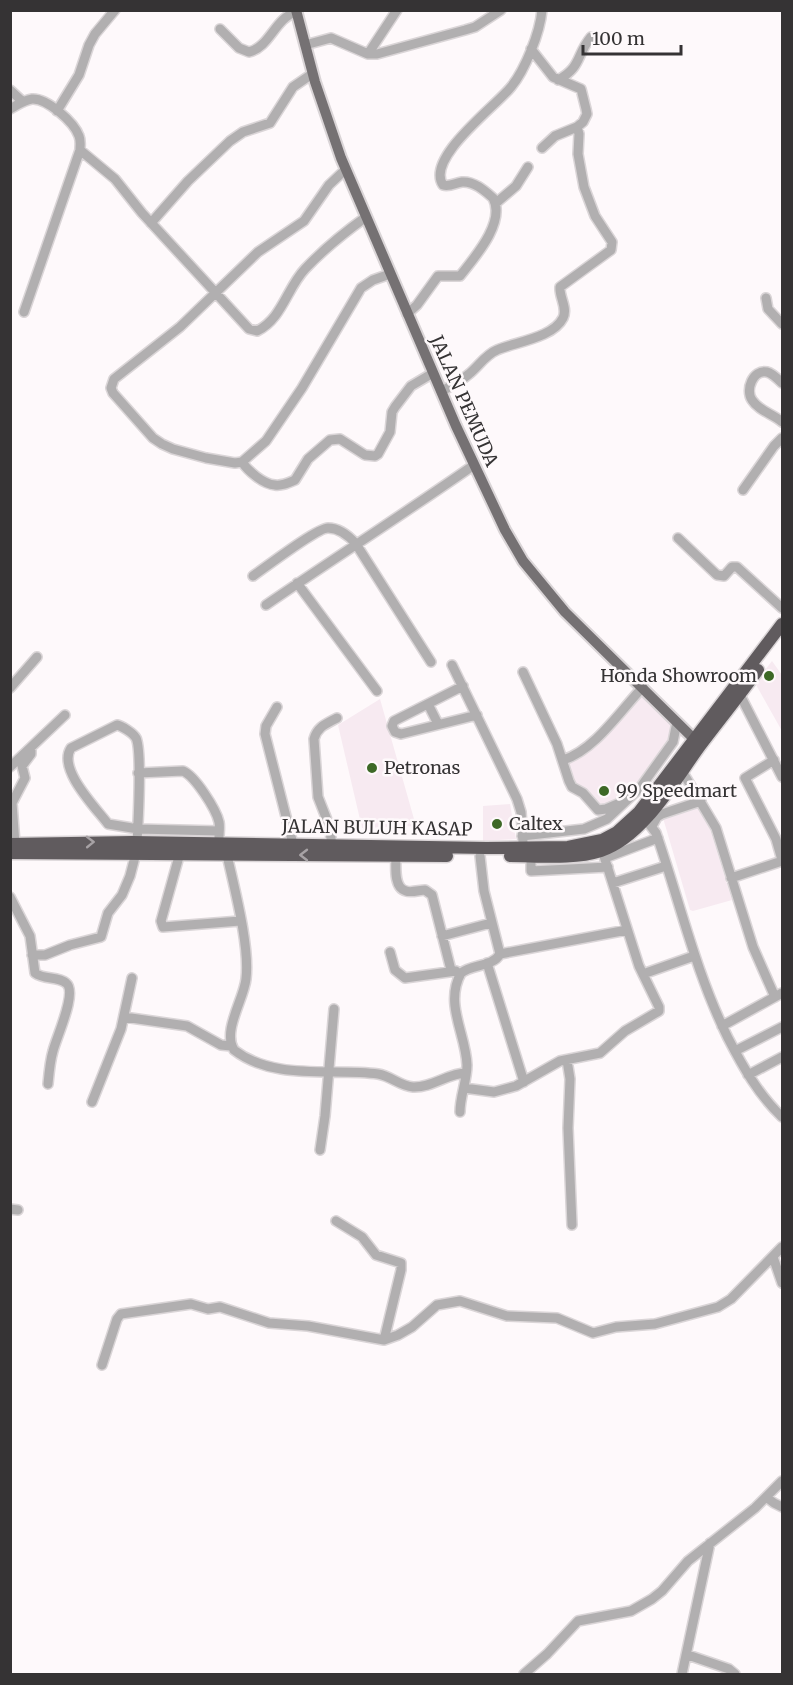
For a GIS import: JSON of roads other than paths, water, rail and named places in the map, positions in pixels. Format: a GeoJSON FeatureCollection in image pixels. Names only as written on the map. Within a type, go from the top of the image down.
{"type":"FeatureCollection","features":[{"type":"Feature","properties":{"kind":"highway","name":"JALAN BULUH KASAP"},"geometry":{"type":"LineString","coordinates":[[12,847],[154,848],[219,837],[293,844],[525,847],[568,847],[602,840],[645,819],[697,742],[783,624]]}},
{"type":"Feature","properties":{"kind":"highway","name":"JALAN BULUH KASAP"},"geometry":{"type":"LineString","coordinates":[[154,848],[180,853],[227,855],[480,856],[525,847],[579,855],[603,854],[645,819],[682,771],[697,742],[740,695],[783,638]]}},
{"type":"Feature","properties":{"kind":"main road","name":"JALAN PEMUDA"},"geometry":{"type":"LineString","coordinates":[[296,11],[312,74],[346,170],[496,514],[529,569],[565,612],[697,742]]}},
{"type":"Feature","properties":{"kind":"street"},"geometry":{"type":"LineString","coordinates":[[57,111],[79,75],[95,34],[115,10]]}},
{"type":"Feature","properties":{"kind":"street"},"geometry":{"type":"LineString","coordinates":[[368,54],[397,10]]}},
{"type":"Feature","properties":{"kind":"street"},"geometry":{"type":"LineString","coordinates":[[304,45],[331,38],[368,54],[389,52],[475,27],[501,10]]}},
{"type":"Feature","properties":{"kind":"street"},"geometry":{"type":"LineString","coordinates":[[407,314],[417,305],[438,276],[455,277],[462,273],[492,231],[498,214],[496,203],[488,193],[471,183],[443,185],[440,176],[449,152],[459,138],[511,87],[523,68],[542,10]]}},
{"type":"Feature","properties":{"kind":"street"},"geometry":{"type":"LineString","coordinates":[[220,29],[239,48],[249,52],[259,47],[286,16],[296,11]]}},
{"type":"Feature","properties":{"kind":"street"},"geometry":{"type":"LineString","coordinates":[[558,80],[575,67],[584,45],[591,37]]}},
{"type":"Feature","properties":{"kind":"street"},"geometry":{"type":"LineString","coordinates":[[531,49],[558,80],[576,87],[583,93],[587,114],[577,127],[555,136],[542,148]]}},
{"type":"Feature","properties":{"kind":"street"},"geometry":{"type":"LineString","coordinates":[[151,223],[188,181],[230,141],[243,132],[270,123],[293,87],[312,74]]}},
{"type":"Feature","properties":{"kind":"street"},"geometry":{"type":"LineString","coordinates":[[10,90],[23,102]]}},
{"type":"Feature","properties":{"kind":"street"},"geometry":{"type":"LineString","coordinates":[[10,109],[23,102],[36,99],[44,101],[78,133],[81,141],[80,150],[24,312]]}},
{"type":"Feature","properties":{"kind":"street"},"geometry":{"type":"LineString","coordinates":[[442,391],[463,379],[495,351],[525,342],[557,326],[565,311],[560,286],[611,250],[612,242],[595,216],[584,187],[578,154],[577,127]]}},
{"type":"Feature","properties":{"kind":"street"},"geometry":{"type":"LineString","coordinates":[[80,150],[115,178],[151,223],[215,293],[249,329],[257,331],[262,329],[278,312],[292,286],[305,269],[366,217]]}},
{"type":"Feature","properties":{"kind":"street"},"geometry":{"type":"LineString","coordinates":[[496,203],[516,186],[528,167]]}},
{"type":"Feature","properties":{"kind":"street"},"geometry":{"type":"LineString","coordinates":[[346,170],[329,185],[304,221],[258,252],[180,327],[114,379],[111,388],[119,401],[148,434],[162,444],[206,458],[242,462],[259,448],[272,432],[302,388],[361,288],[373,280],[390,274]]}},
{"type":"Feature","properties":{"kind":"street"},"geometry":{"type":"LineString","coordinates":[[766,298],[768,309],[783,324]]}},
{"type":"Feature","properties":{"kind":"street"},"geometry":{"type":"LineString","coordinates":[[781,418],[758,407],[750,397],[749,390],[757,374],[761,372],[770,373],[783,383]]}},
{"type":"Feature","properties":{"kind":"street"},"geometry":{"type":"LineString","coordinates":[[242,462],[248,470],[276,485],[295,480],[308,459],[330,440],[340,439],[365,455],[375,456],[390,432],[392,412],[395,407],[411,386],[433,373]]}},
{"type":"Feature","properties":{"kind":"street"},"geometry":{"type":"LineString","coordinates":[[743,490],[774,446],[783,438]]}},
{"type":"Feature","properties":{"kind":"street"},"geometry":{"type":"LineString","coordinates":[[266,605],[408,512],[474,465]]}},
{"type":"Feature","properties":{"kind":"street"},"geometry":{"type":"LineString","coordinates":[[253,576],[323,529],[337,530],[346,534],[356,544],[431,662]]}},
{"type":"Feature","properties":{"kind":"street"},"geometry":{"type":"LineString","coordinates":[[678,538],[717,575],[724,576],[732,567],[737,567],[783,608]]}},
{"type":"Feature","properties":{"kind":"street"},"geometry":{"type":"LineString","coordinates":[[297,583],[377,691]]}},
{"type":"Feature","properties":{"kind":"street"},"geometry":{"type":"LineString","coordinates":[[10,688],[37,657]]}},
{"type":"Feature","properties":{"kind":"street"},"geometry":{"type":"LineString","coordinates":[[452,665],[520,806],[525,847],[531,871],[608,867]]}},
{"type":"Feature","properties":{"kind":"street"},"geometry":{"type":"LineString","coordinates":[[523,672],[563,760],[565,772],[572,787],[583,793],[598,810],[606,810],[627,799]]}},
{"type":"Feature","properties":{"kind":"street"},"geometry":{"type":"LineString","coordinates":[[463,686],[394,721],[392,726],[395,732],[401,734],[477,715]]}},
{"type":"Feature","properties":{"kind":"street"},"geometry":{"type":"LineString","coordinates":[[563,760],[577,755],[588,747],[642,687]]}},
{"type":"Feature","properties":{"kind":"street"},"geometry":{"type":"LineString","coordinates":[[740,695],[783,777]]}},
{"type":"Feature","properties":{"kind":"street"},"geometry":{"type":"LineString","coordinates":[[428,704],[438,724]]}},
{"type":"Feature","properties":{"kind":"street"},"geometry":{"type":"LineString","coordinates":[[277,706],[266,726],[265,734],[293,844]]}},
{"type":"Feature","properties":{"kind":"street"},"geometry":{"type":"LineString","coordinates":[[10,767],[64,715]]}},
{"type":"Feature","properties":{"kind":"street"},"geometry":{"type":"LineString","coordinates":[[332,845],[329,825],[318,797],[314,739],[321,727],[337,718]]}},
{"type":"Feature","properties":{"kind":"street"},"geometry":{"type":"LineString","coordinates":[[525,847],[591,827],[607,819],[640,788],[673,742],[677,722]]}},
{"type":"Feature","properties":{"kind":"street"},"geometry":{"type":"LineString","coordinates":[[32,955],[45,955],[70,945],[101,937],[108,912],[122,895],[130,876],[132,848],[138,829],[136,737],[119,725],[69,751],[69,765],[75,780],[108,824],[138,829],[219,837],[217,816],[188,773],[183,771],[138,773]]}},
{"type":"Feature","properties":{"kind":"street"},"geometry":{"type":"LineString","coordinates":[[12,847],[12,803],[25,778],[22,766],[31,754],[31,748]]}},
{"type":"Feature","properties":{"kind":"street"},"geometry":{"type":"LineString","coordinates":[[731,878],[783,860],[779,837],[745,778],[774,760]]}},
{"type":"Feature","properties":{"kind":"street"},"geometry":{"type":"LineString","coordinates":[[682,771],[717,831],[753,947],[779,995],[722,1026]]}},
{"type":"Feature","properties":{"kind":"street"},"geometry":{"type":"LineString","coordinates":[[701,801],[645,819],[658,838],[709,999],[748,1075],[765,1100],[783,1117]]}},
{"type":"Feature","properties":{"kind":"street"},"geometry":{"type":"LineString","coordinates":[[465,1088],[494,1092],[524,1082],[552,1065],[600,1053],[625,1031],[658,1013],[659,1007],[643,974],[603,854],[658,838]]}},
{"type":"Feature","properties":{"kind":"street"},"geometry":{"type":"LineString","coordinates":[[180,853],[161,921],[163,927],[240,921]]}},
{"type":"Feature","properties":{"kind":"street"},"geometry":{"type":"LineString","coordinates":[[227,855],[247,971],[230,1032],[231,1046]]}},
{"type":"Feature","properties":{"kind":"street"},"geometry":{"type":"LineString","coordinates":[[396,855],[397,878],[400,886],[406,891],[429,891],[436,908],[442,936],[459,977],[455,1006],[466,1056],[465,1088],[460,1112]]}},
{"type":"Feature","properties":{"kind":"street"},"geometry":{"type":"LineString","coordinates":[[480,856],[484,891],[500,954]]}},
{"type":"Feature","properties":{"kind":"street"},"geometry":{"type":"LineString","coordinates":[[613,884],[666,866]]}},
{"type":"Feature","properties":{"kind":"street"},"geometry":{"type":"LineString","coordinates":[[10,897],[30,936],[33,969],[37,975],[67,983],[70,990],[63,1024],[52,1054],[48,1084]]}},
{"type":"Feature","properties":{"kind":"street"},"geometry":{"type":"LineString","coordinates":[[442,936],[491,923]]}},
{"type":"Feature","properties":{"kind":"street"},"geometry":{"type":"LineString","coordinates":[[390,952],[395,970],[405,978],[456,972],[487,963],[500,954],[627,930]]}},
{"type":"Feature","properties":{"kind":"street"},"geometry":{"type":"LineString","coordinates":[[643,974],[694,956]]}},
{"type":"Feature","properties":{"kind":"street"},"geometry":{"type":"LineString","coordinates":[[487,963],[524,1082]]}},
{"type":"Feature","properties":{"kind":"street"},"geometry":{"type":"LineString","coordinates":[[92,1102],[121,1029],[132,978]]}},
{"type":"Feature","properties":{"kind":"street"},"geometry":{"type":"LineString","coordinates":[[320,1150],[334,1009]]}},
{"type":"Feature","properties":{"kind":"street"},"geometry":{"type":"LineString","coordinates":[[124,1017],[187,1026],[221,1045],[231,1046],[239,1054],[272,1067],[292,1071],[379,1074],[412,1087],[466,1073]]}},
{"type":"Feature","properties":{"kind":"street"},"geometry":{"type":"LineString","coordinates":[[735,1051],[783,1027]]}},
{"type":"Feature","properties":{"kind":"street"},"geometry":{"type":"LineString","coordinates":[[748,1075],[783,1057]]}},
{"type":"Feature","properties":{"kind":"street"},"geometry":{"type":"LineString","coordinates":[[567,1060],[570,1080],[568,1128],[572,1224]]}},
{"type":"Feature","properties":{"kind":"street"},"geometry":{"type":"LineString","coordinates":[[336,1221],[362,1237],[376,1255],[401,1263],[384,1340]]}},
{"type":"Feature","properties":{"kind":"street"},"geometry":{"type":"LineString","coordinates":[[102,1365],[117,1319],[121,1314],[191,1304],[208,1309],[220,1307],[269,1323],[308,1326],[384,1340],[412,1327],[437,1305],[451,1301],[474,1305],[507,1316],[557,1318],[593,1333],[616,1327],[655,1324],[725,1304],[783,1247]]}},
{"type":"Feature","properties":{"kind":"street"},"geometry":{"type":"LineString","coordinates":[[772,1257],[783,1283]]}},
{"type":"Feature","properties":{"kind":"street"},"geometry":{"type":"LineString","coordinates":[[524,1674],[547,1654],[578,1621],[631,1611],[662,1592],[688,1561],[783,1481]]}},
{"type":"Feature","properties":{"kind":"street"},"geometry":{"type":"LineString","coordinates":[[766,1497],[783,1507]]}},
{"type":"Feature","properties":{"kind":"street"},"geometry":{"type":"LineString","coordinates":[[682,1674],[688,1655],[710,1543]]}},
{"type":"Feature","properties":{"kind":"street"},"geometry":{"type":"LineString","coordinates":[[688,1655],[729,1669],[735,1674]]}},
{"type":"Feature","properties":{"kind":"place","name":"Honda Showroom"},"geometry":{"type":"Point","coordinates":[769,676]}},
{"type":"Feature","properties":{"kind":"place","name":"Petronas"},"geometry":{"type":"Point","coordinates":[372,768]}},
{"type":"Feature","properties":{"kind":"place","name":"99 Speedmart"},"geometry":{"type":"Point","coordinates":[604,791]}},
{"type":"Feature","properties":{"kind":"place","name":"Caltex"},"geometry":{"type":"Point","coordinates":[497,824]}}]}
